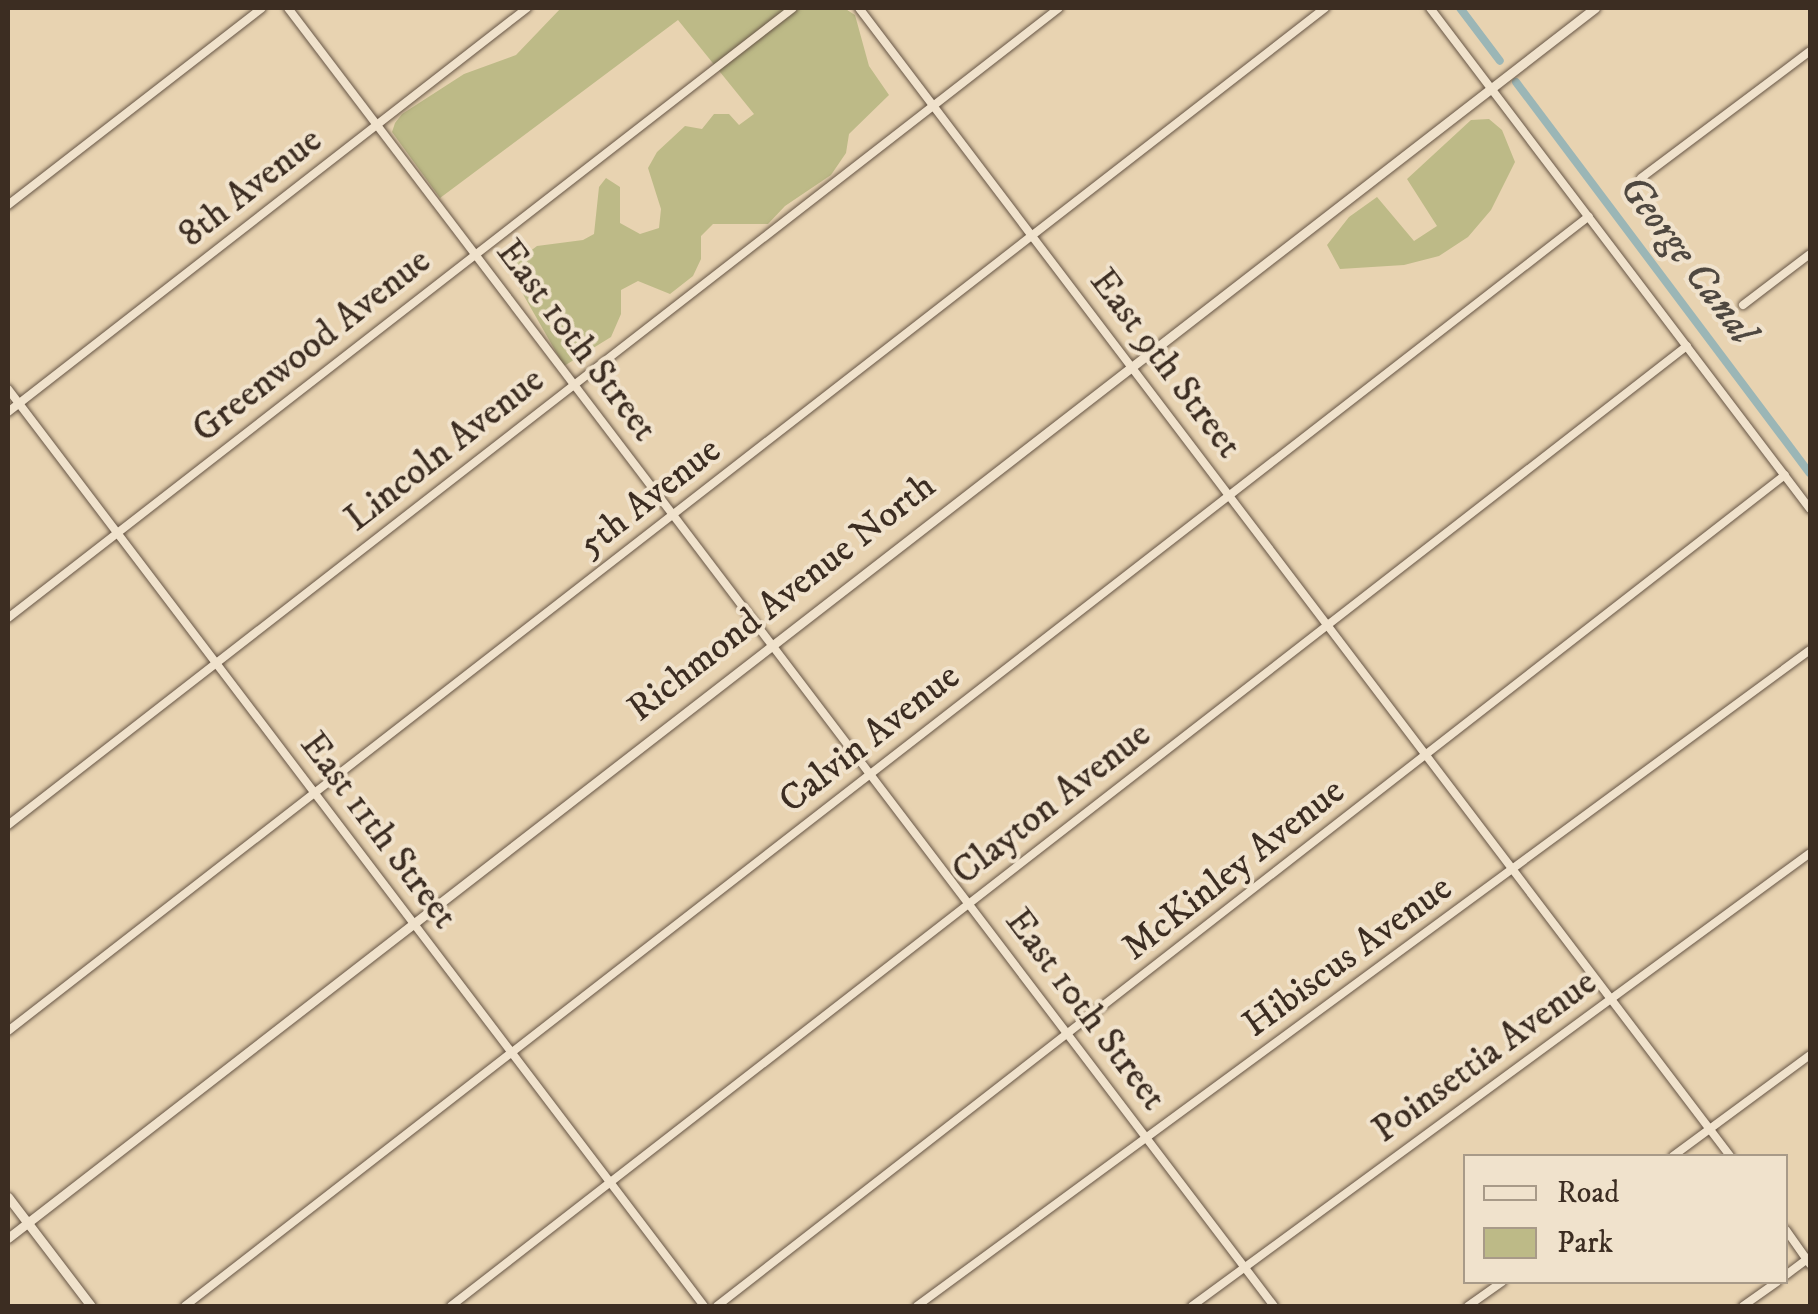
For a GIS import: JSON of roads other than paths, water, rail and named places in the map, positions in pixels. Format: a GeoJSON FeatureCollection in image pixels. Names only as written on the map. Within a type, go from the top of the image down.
{"type":"FeatureCollection","features":[{"type":"Feature","properties":{"kind":"street"},"geometry":{"type":"LineString","coordinates":[[8,205],[262,8]]}},
{"type":"Feature","properties":{"kind":"street","name":"East 10th Street"},"geometry":{"type":"LineString","coordinates":[[288,8],[1274,1306]]}},
{"type":"Feature","properties":{"kind":"street","name":"8th Avenue"},"geometry":{"type":"LineString","coordinates":[[8,412],[528,8]]}},
{"type":"Feature","properties":{"kind":"street","name":"Greenwood Avenue"},"geometry":{"type":"LineString","coordinates":[[8,618],[794,8]]}},
{"type":"Feature","properties":{"kind":"street","name":"East 9th Street"},"geometry":{"type":"LineString","coordinates":[[859,8],[1729,1154]]}},
{"type":"Feature","properties":{"kind":"street","name":"Lincoln Avenue"},"geometry":{"type":"LineString","coordinates":[[8,825],[1058,8]]}},
{"type":"Feature","properties":{"kind":"street","name":"5th Avenue"},"geometry":{"type":"LineString","coordinates":[[8,1032],[1325,8]]}},
{"type":"Feature","properties":{"kind":"street"},"geometry":{"type":"LineString","coordinates":[[1430,8],[1810,509]]}},
{"type":"Feature","properties":{"kind":"street","name":"Richmond Avenue North"},"geometry":{"type":"LineString","coordinates":[[8,1238],[1489,86],[1596,8]]}},
{"type":"Feature","properties":{"kind":"street"},"geometry":{"type":"LineString","coordinates":[[1641,178],[1810,52]]}},
{"type":"Feature","properties":{"kind":"street","name":"Calvin Avenue"},"geometry":{"type":"LineString","coordinates":[[186,1306],[1589,216]]}},
{"type":"Feature","properties":{"kind":"street"},"geometry":{"type":"LineString","coordinates":[[1742,305],[1810,254]]}},
{"type":"Feature","properties":{"kind":"street","name":"Clayton Avenue"},"geometry":{"type":"LineString","coordinates":[[451,1306],[1687,346]]}},
{"type":"Feature","properties":{"kind":"street","name":"East 11th Street"},"geometry":{"type":"LineString","coordinates":[[8,390],[704,1306]]}},
{"type":"Feature","properties":{"kind":"street","name":"McKinley Avenue"},"geometry":{"type":"LineString","coordinates":[[717,1306],[1785,475]]}},
{"type":"Feature","properties":{"kind":"street","name":"Hibiscus Avenue"},"geometry":{"type":"LineString","coordinates":[[917,1306],[1810,650]]}},
{"type":"Feature","properties":{"kind":"street","name":"Poinsettia Avenue"},"geometry":{"type":"LineString","coordinates":[[1192,1306],[1810,853]]}},
{"type":"Feature","properties":{"kind":"street"},"geometry":{"type":"LineString","coordinates":[[1675,1154],[1810,1055]]}},
{"type":"Feature","properties":{"kind":"street"},"geometry":{"type":"LineString","coordinates":[[8,1198],[90,1306]]}},
{"type":"Feature","properties":{"kind":"street"},"geometry":{"type":"LineString","coordinates":[[1788,1233],[1809,1260],[1788,1274]]}},
{"type":"Feature","properties":{"kind":"street"},"geometry":{"type":"LineString","coordinates":[[1468,1306],[1499,1284]]}},
{"type":"Feature","properties":{"kind":"street"},"geometry":{"type":"LineString","coordinates":[[1743,1306],[1774,1284]]}},
{"type":"Feature","properties":{"kind":"waterway","name":"George Canal"},"geometry":{"type":"LineString","coordinates":[[1460,8],[1500,61]]}},
{"type":"Feature","properties":{"kind":"waterway","name":"George Canal"},"geometry":{"type":"LineString","coordinates":[[1516,82],[1810,473]]}}]}
